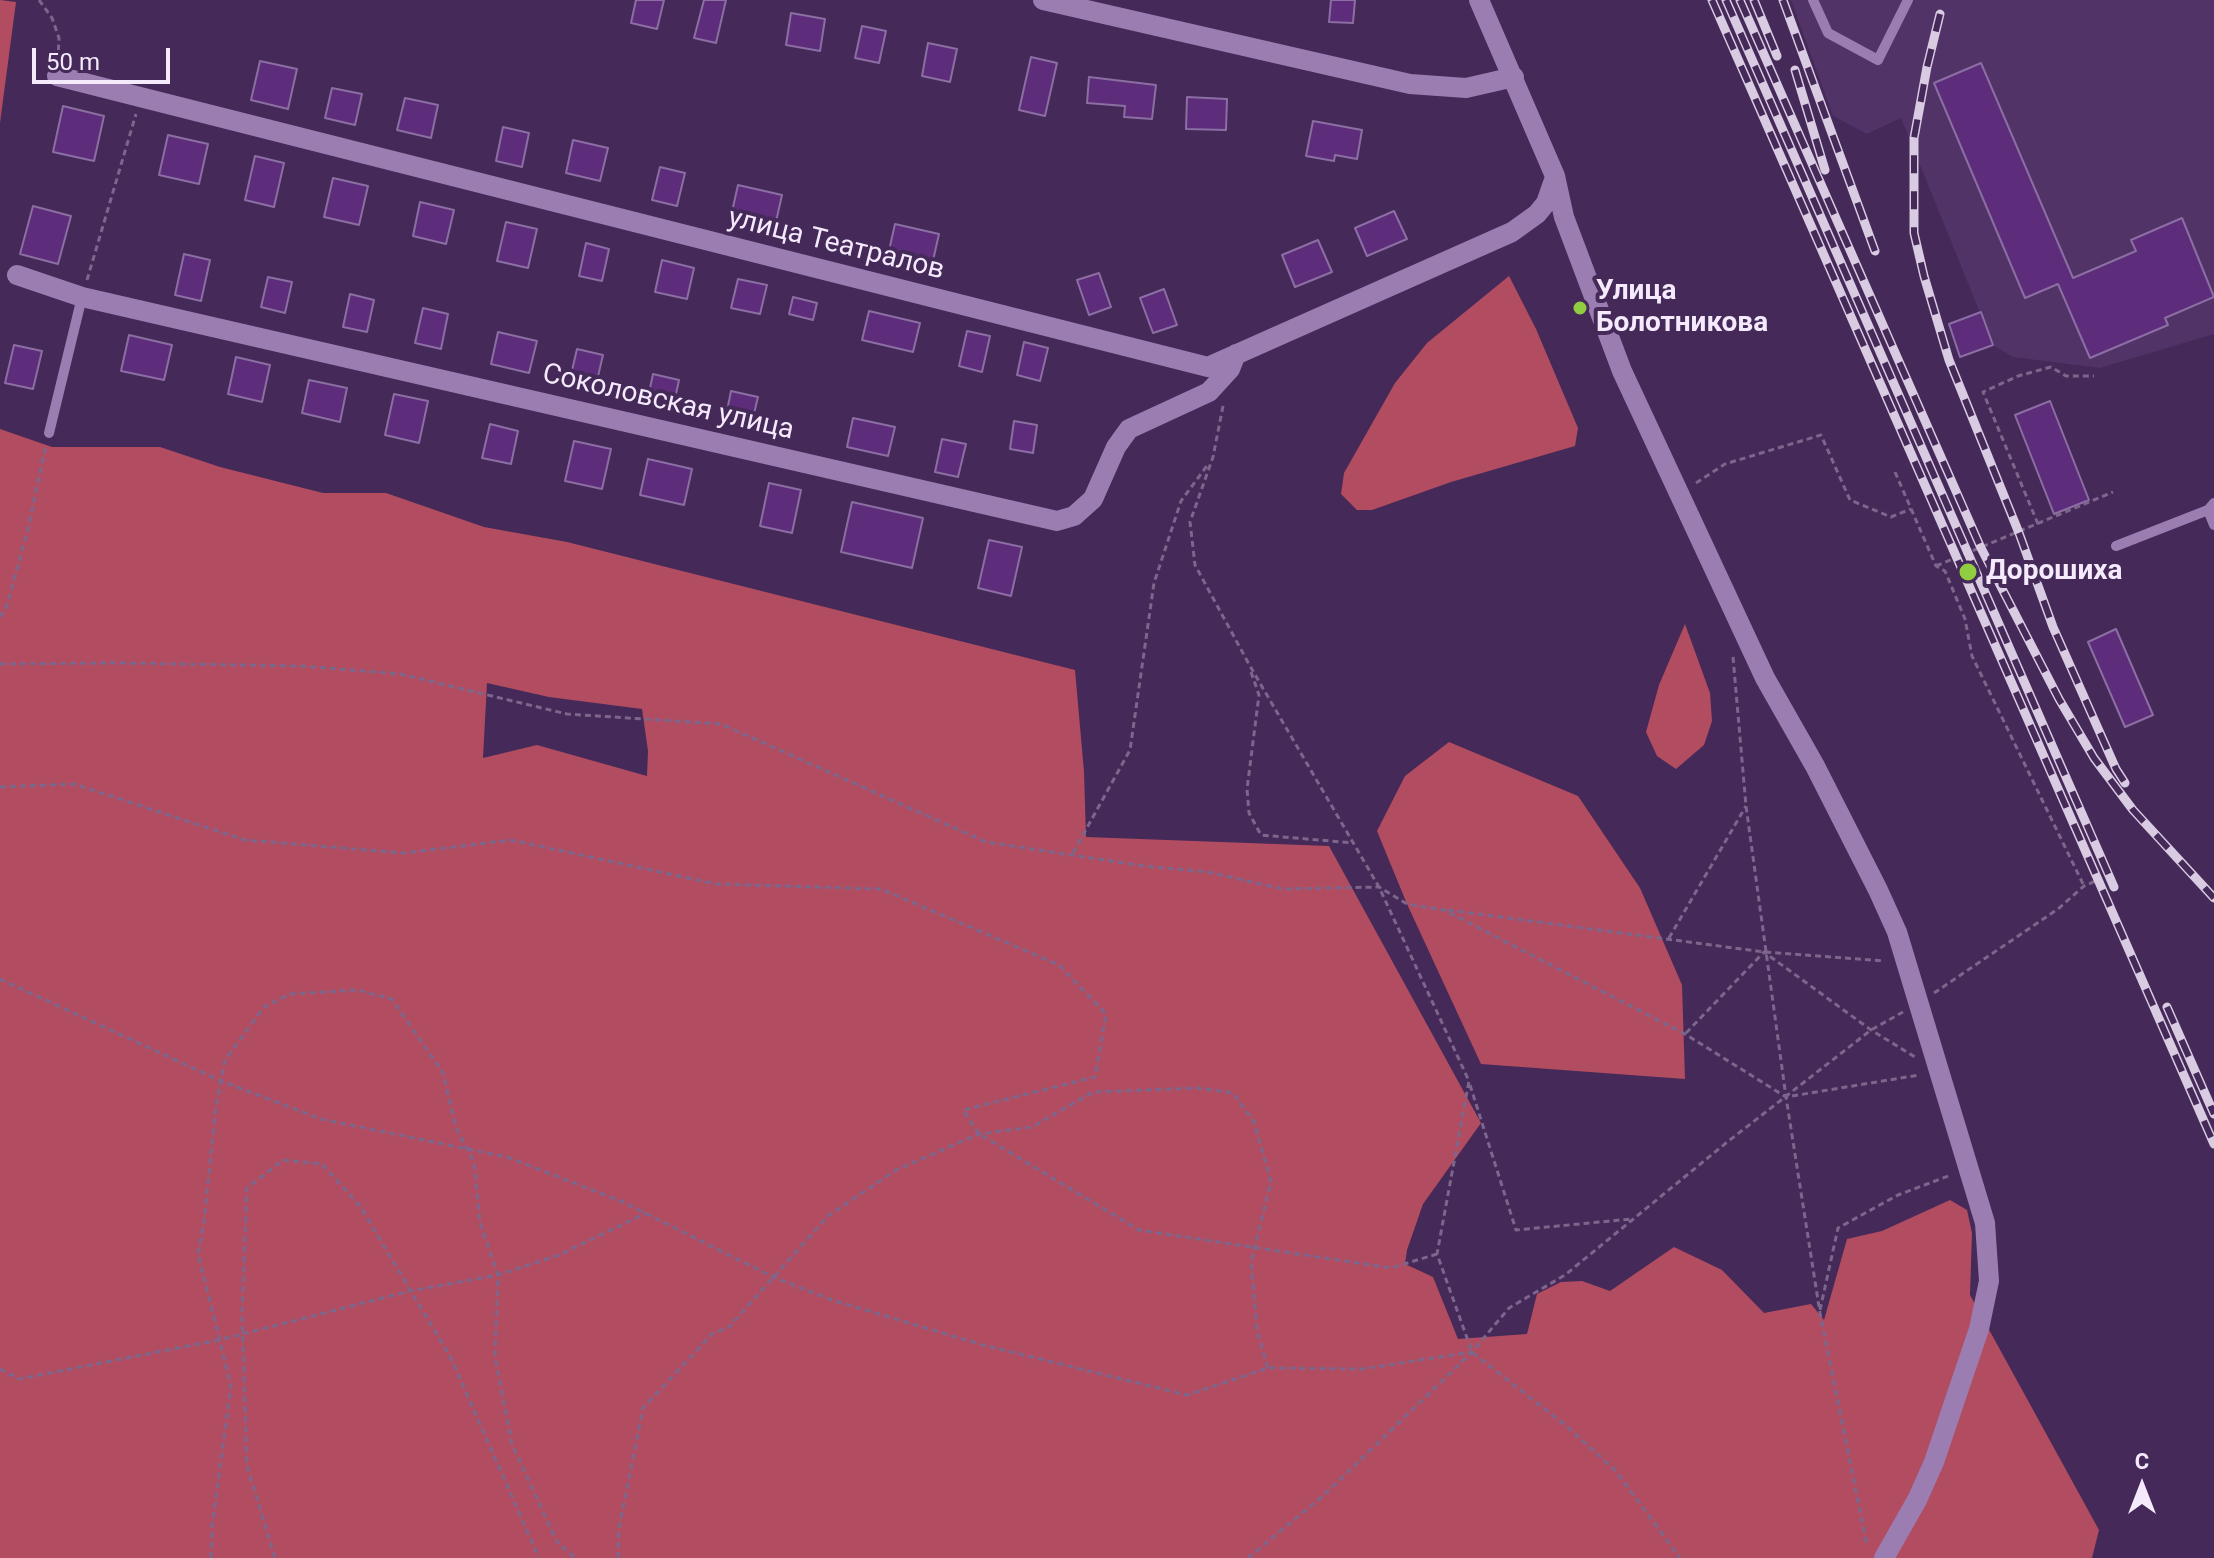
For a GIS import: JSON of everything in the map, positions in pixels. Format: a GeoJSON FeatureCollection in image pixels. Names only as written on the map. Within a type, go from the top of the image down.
{"type":"FeatureCollection","features":[{"type":"Feature","properties":{"kind":"street"},"geometry":{"type":"LineString","coordinates":[[1043,0],[1410,84],[1466,88],[1514,77]]}},
{"type":"Feature","properties":{"kind":"street"},"geometry":{"type":"LineString","coordinates":[[1479,0],[1555,176],[1564,217],[1622,371],[1765,678],[1878,890],[1906,962],[1980,1205],[1989,1243],[1987,1301],[1934,1462],[1917,1500],[1884,1558]]}},
{"type":"Feature","properties":{"kind":"street","name":"улица Театралов"},"geometry":{"type":"LineString","coordinates":[[57,76],[1208,367],[1233,361],[1512,232],[1537,214],[1546,203],[1555,176]]}},
{"type":"Feature","properties":{"kind":"street","name":"Соколовская улица"},"geometry":{"type":"LineString","coordinates":[[17,275],[82,297],[1057,521],[1074,516],[1093,499],[1116,447],[1129,429],[1209,392],[1233,361]]}},
{"type":"Feature","properties":{"kind":"lane"},"geometry":{"type":"LineString","coordinates":[[1813,0],[1828,33],[1878,60],[1908,0]]}},
{"type":"Feature","properties":{"kind":"lane"},"geometry":{"type":"LineString","coordinates":[[49,433],[82,297]]}},
{"type":"Feature","properties":{"kind":"lane"},"geometry":{"type":"LineString","coordinates":[[2116,546],[2211,507],[2214,525]]}},
{"type":"Feature","properties":{"kind":"path"},"geometry":{"type":"LineString","coordinates":[[39,0],[52,18],[59,38],[57,76]]}},
{"type":"Feature","properties":{"kind":"path"},"geometry":{"type":"LineString","coordinates":[[82,297],[141,99]]}},
{"type":"Feature","properties":{"kind":"path"},"geometry":{"type":"LineString","coordinates":[[1233,361],[1213,457],[1190,522],[1195,565],[1379,887],[1469,1081],[1516,1230],[1631,1219]]}},
{"type":"Feature","properties":{"kind":"path"},"geometry":{"type":"LineString","coordinates":[[2038,524],[1983,392],[2018,376],[2051,367],[2066,376],[2094,376]]}},
{"type":"Feature","properties":{"kind":"path"},"geometry":{"type":"LineString","coordinates":[[0,617],[6,609],[28,529],[49,433]]}},
{"type":"Feature","properties":{"kind":"path"},"geometry":{"type":"LineString","coordinates":[[1695,484],[1725,464],[1821,435],[1850,500],[1891,517],[1911,509]]}},
{"type":"Feature","properties":{"kind":"path"},"geometry":{"type":"LineString","coordinates":[[1073,853],[1130,750],[1154,583],[1181,501],[1213,457]]}},
{"type":"Feature","properties":{"kind":"path"},"geometry":{"type":"LineString","coordinates":[[1895,472],[1936,566],[1945,571],[1965,619],[1972,656],[2084,886]]}},
{"type":"Feature","properties":{"kind":"path"},"geometry":{"type":"LineString","coordinates":[[1936,566],[2113,492]]}},
{"type":"Feature","properties":{"kind":"path"},"geometry":{"type":"LineString","coordinates":[[1731,645],[1746,806],[1786,1097],[1820,1313],[1870,1558]]}},
{"type":"Feature","properties":{"kind":"path"},"geometry":{"type":"LineString","coordinates":[[0,664],[286,666],[400,674],[567,714],[721,724],[986,842],[1144,866],[1208,872],[1283,889],[1379,887],[1407,904],[1764,952],[1906,962]]}},
{"type":"Feature","properties":{"kind":"path"},"geometry":{"type":"LineString","coordinates":[[1250,666],[1259,695],[1247,789],[1249,813],[1261,835],[1353,843]]}},
{"type":"Feature","properties":{"kind":"path"},"geometry":{"type":"LineString","coordinates":[[0,787],[74,784],[245,840],[404,853],[511,840],[716,884],[881,889],[1059,965],[1106,1014],[1095,1077],[963,1110],[979,1134],[1139,1230],[1391,1268],[1437,1254]]}},
{"type":"Feature","properties":{"kind":"path"},"geometry":{"type":"LineString","coordinates":[[1668,939],[1746,806]]}},
{"type":"Feature","properties":{"kind":"path"},"geometry":{"type":"LineString","coordinates":[[1248,1558],[1325,1494],[1472,1352],[1509,1308],[1565,1275],[1631,1219],[1871,1030],[1918,1004],[2058,909],[2084,886],[2098,880]]}},
{"type":"Feature","properties":{"kind":"path"},"geometry":{"type":"LineString","coordinates":[[1444,910],[1685,1034],[1786,1097],[1939,1071]]}},
{"type":"Feature","properties":{"kind":"path"},"geometry":{"type":"LineString","coordinates":[[1764,952],[1871,1030],[1939,1071]]}},
{"type":"Feature","properties":{"kind":"path"},"geometry":{"type":"LineString","coordinates":[[1685,1034],[1764,952]]}},
{"type":"Feature","properties":{"kind":"path"},"geometry":{"type":"LineString","coordinates":[[0,979],[221,1081],[321,1119],[507,1157],[623,1202],[773,1277],[832,1300],[983,1345],[1187,1395],[1268,1368],[1362,1369],[1472,1352]]}},
{"type":"Feature","properties":{"kind":"path"},"geometry":{"type":"LineString","coordinates":[[211,1558],[212,1527],[231,1386],[198,1254],[225,1060],[264,1007],[290,994],[357,990],[392,999],[443,1073],[456,1128],[474,1162],[480,1223],[498,1275],[495,1357],[512,1444],[557,1542],[575,1558]]}},
{"type":"Feature","properties":{"kind":"path"},"geometry":{"type":"LineString","coordinates":[[1469,1081],[1437,1254],[1472,1352],[1565,1425],[1615,1470],[1680,1558]]}},
{"type":"Feature","properties":{"kind":"path"},"geometry":{"type":"LineString","coordinates":[[618,1558],[619,1528],[643,1408],[713,1333],[728,1328],[828,1216],[896,1170],[979,1134],[1032,1127],[1093,1092],[1198,1088],[1233,1093],[1254,1122],[1271,1182],[1251,1261],[1257,1331],[1268,1368]]}},
{"type":"Feature","properties":{"kind":"path"},"geometry":{"type":"LineString","coordinates":[[275,1558],[247,1466],[243,1334],[247,1188],[283,1160],[322,1164],[360,1206],[451,1358],[539,1558]]}},
{"type":"Feature","properties":{"kind":"path"},"geometry":{"type":"LineString","coordinates":[[1820,1313],[1838,1228],[1898,1195],[1968,1168]]}},
{"type":"Feature","properties":{"kind":"path"},"geometry":{"type":"LineString","coordinates":[[0,1369],[19,1379],[219,1340],[410,1291],[498,1275],[559,1255],[646,1213]]}},
{"type":"Feature","properties":{"kind":"shaded area"},"geometry":{"type":"Polygon","coordinates":[[[0,0],[16,2],[0,123],[0,0]]]}},
{"type":"Feature","properties":{"kind":"shaded area"},"geometry":{"type":"Polygon","coordinates":[[[1791,0],[2214,0],[2214,334],[2100,368],[2013,357],[1993,345],[1901,118],[1867,134],[1833,116],[1791,0]]]}},
{"type":"Feature","properties":{"kind":"shaded area"},"geometry":{"type":"Polygon","coordinates":[[[1509,276],[1536,329],[1578,428],[1575,446],[1451,482],[1372,510],[1357,510],[1341,494],[1344,473],[1395,383],[1427,343],[1509,276]]]}},
{"type":"Feature","properties":{"kind":"shaded area"},"geometry":{"type":"Polygon","coordinates":[[[0,429],[52,447],[160,447],[220,467],[323,493],[386,493],[484,527],[567,542],[1075,670],[1086,837],[1329,846],[1481,1123],[1423,1204],[1405,1264],[1433,1277],[1458,1339],[1527,1334],[1537,1294],[1561,1282],[1582,1281],[1610,1291],[1674,1247],[1722,1270],[1764,1313],[1811,1304],[1824,1320],[1847,1239],[1882,1231],[1950,1200],[1967,1210],[1972,1233],[1970,1295],[2099,1530],[2092,1558],[0,1558],[0,429]],[[487,683],[483,758],[537,745],[647,776],[648,751],[642,709],[549,697],[487,683]]]}},
{"type":"Feature","properties":{"kind":"shaded area"},"geometry":{"type":"Polygon","coordinates":[[[1685,624],[1710,693],[1712,721],[1704,745],[1676,769],[1657,756],[1646,732],[1659,685],[1685,624]]]}},
{"type":"Feature","properties":{"kind":"shaded area"},"geometry":{"type":"Polygon","coordinates":[[[1449,742],[1578,796],[1640,888],[1682,985],[1685,1079],[1481,1064],[1377,831],[1405,776],[1449,742]]]}},
{"type":"Feature","properties":{"kind":"building"},"geometry":{"type":"Polygon","coordinates":[[[636,0],[664,0],[657,29],[631,23],[636,0]]]}},
{"type":"Feature","properties":{"kind":"building"},"geometry":{"type":"Polygon","coordinates":[[[704,0],[726,0],[716,43],[694,38],[704,0]]]}},
{"type":"Feature","properties":{"kind":"building"},"geometry":{"type":"Polygon","coordinates":[[[1331,0],[1355,0],[1353,23],[1329,22],[1331,0]]]}},
{"type":"Feature","properties":{"kind":"building"},"geometry":{"type":"Polygon","coordinates":[[[791,13],[825,19],[820,51],[786,45],[791,13]]]}},
{"type":"Feature","properties":{"kind":"building"},"geometry":{"type":"Polygon","coordinates":[[[862,26],[886,31],[879,63],[855,58],[862,26]]]}},
{"type":"Feature","properties":{"kind":"building"},"geometry":{"type":"Polygon","coordinates":[[[928,43],[957,49],[950,82],[922,76],[928,43]]]}},
{"type":"Feature","properties":{"kind":"building"},"geometry":{"type":"Polygon","coordinates":[[[1031,57],[1057,63],[1045,116],[1019,110],[1031,57]]]}},
{"type":"Feature","properties":{"kind":"building"},"geometry":{"type":"Polygon","coordinates":[[[260,61],[297,69],[288,109],[251,100],[260,61]]]}},
{"type":"Feature","properties":{"kind":"building"},"geometry":{"type":"Polygon","coordinates":[[[1981,63],[2073,278],[2136,251],[2131,240],[2182,218],[2214,297],[2165,318],[2168,325],[2090,358],[2058,284],[2025,298],[1934,83],[1981,63]]]}},
{"type":"Feature","properties":{"kind":"building"},"geometry":{"type":"Polygon","coordinates":[[[1089,77],[1156,85],[1152,119],[1124,117],[1125,106],[1087,103],[1089,77]]]}},
{"type":"Feature","properties":{"kind":"building"},"geometry":{"type":"Polygon","coordinates":[[[332,88],[362,94],[355,125],[325,118],[332,88]]]}},
{"type":"Feature","properties":{"kind":"building"},"geometry":{"type":"Polygon","coordinates":[[[1187,97],[1227,99],[1226,130],[1186,129],[1187,97]]]}},
{"type":"Feature","properties":{"kind":"building"},"geometry":{"type":"Polygon","coordinates":[[[405,98],[438,105],[431,138],[397,130],[405,98]]]}},
{"type":"Feature","properties":{"kind":"building"},"geometry":{"type":"Polygon","coordinates":[[[63,106],[104,116],[94,161],[53,152],[63,106]]]}},
{"type":"Feature","properties":{"kind":"building"},"geometry":{"type":"Polygon","coordinates":[[[1313,121],[1362,130],[1357,159],[1335,155],[1334,161],[1306,156],[1313,121]]]}},
{"type":"Feature","properties":{"kind":"building"},"geometry":{"type":"Polygon","coordinates":[[[503,127],[529,133],[522,167],[496,161],[503,127]]]}},
{"type":"Feature","properties":{"kind":"building"},"geometry":{"type":"Polygon","coordinates":[[[168,135],[208,144],[199,184],[159,175],[168,135]]]}},
{"type":"Feature","properties":{"kind":"building"},"geometry":{"type":"Polygon","coordinates":[[[573,140],[608,148],[600,181],[566,173],[573,140]]]}},
{"type":"Feature","properties":{"kind":"building"},"geometry":{"type":"Polygon","coordinates":[[[255,156],[284,163],[274,207],[245,200],[255,156]]]}},
{"type":"Feature","properties":{"kind":"building"},"geometry":{"type":"Polygon","coordinates":[[[660,167],[685,173],[677,206],[652,200],[660,167]]]}},
{"type":"Feature","properties":{"kind":"building"},"geometry":{"type":"Polygon","coordinates":[[[333,178],[368,186],[359,225],[324,217],[333,178]]]}},
{"type":"Feature","properties":{"kind":"building"},"geometry":{"type":"Polygon","coordinates":[[[738,185],[782,195],[775,226],[731,216],[738,185]]]}},
{"type":"Feature","properties":{"kind":"building"},"geometry":{"type":"Polygon","coordinates":[[[420,202],[454,210],[446,244],[413,236],[420,202]]]}},
{"type":"Feature","properties":{"kind":"building"},"geometry":{"type":"Polygon","coordinates":[[[33,206],[71,216],[58,264],[20,254],[33,206]]]}},
{"type":"Feature","properties":{"kind":"building"},"geometry":{"type":"Polygon","coordinates":[[[1394,211],[1407,239],[1367,256],[1355,228],[1394,211]]]}},
{"type":"Feature","properties":{"kind":"building"},"geometry":{"type":"Polygon","coordinates":[[[506,222],[537,229],[528,268],[497,261],[506,222]]]}},
{"type":"Feature","properties":{"kind":"building"},"geometry":{"type":"Polygon","coordinates":[[[895,224],[939,234],[932,265],[888,255],[895,224]]]}},
{"type":"Feature","properties":{"kind":"building"},"geometry":{"type":"Polygon","coordinates":[[[1318,240],[1332,272],[1295,287],[1282,255],[1318,240]]]}},
{"type":"Feature","properties":{"kind":"building"},"geometry":{"type":"Polygon","coordinates":[[[586,243],[609,249],[602,281],[579,276],[586,243]]]}},
{"type":"Feature","properties":{"kind":"building"},"geometry":{"type":"Polygon","coordinates":[[[184,254],[210,260],[201,301],[175,295],[184,254]]]}},
{"type":"Feature","properties":{"kind":"building"},"geometry":{"type":"Polygon","coordinates":[[[662,260],[694,268],[687,299],[655,292],[662,260]]]}},
{"type":"Feature","properties":{"kind":"building"},"geometry":{"type":"Polygon","coordinates":[[[1099,273],[1111,307],[1089,315],[1077,280],[1099,273]]]}},
{"type":"Feature","properties":{"kind":"building"},"geometry":{"type":"Polygon","coordinates":[[[268,277],[292,282],[285,313],[261,307],[268,277]]]}},
{"type":"Feature","properties":{"kind":"building"},"geometry":{"type":"Polygon","coordinates":[[[738,279],[767,285],[760,314],[731,308],[738,279]]]}},
{"type":"Feature","properties":{"kind":"building"},"geometry":{"type":"Polygon","coordinates":[[[1164,289],[1177,325],[1153,333],[1140,298],[1164,289]]]}},
{"type":"Feature","properties":{"kind":"building"},"geometry":{"type":"Polygon","coordinates":[[[350,294],[374,300],[367,332],[343,327],[350,294]]]}},
{"type":"Feature","properties":{"kind":"building"},"geometry":{"type":"Polygon","coordinates":[[[793,297],[817,303],[813,320],[789,314],[793,297]]]}},
{"type":"Feature","properties":{"kind":"building"},"geometry":{"type":"Polygon","coordinates":[[[423,308],[448,314],[441,349],[415,343],[423,308]]]}},
{"type":"Feature","properties":{"kind":"building"},"geometry":{"type":"Polygon","coordinates":[[[869,311],[920,323],[913,352],[862,340],[869,311]]]}},
{"type":"Feature","properties":{"kind":"building"},"geometry":{"type":"Polygon","coordinates":[[[1981,312],[1993,345],[1960,357],[1949,324],[1981,312]]]}},
{"type":"Feature","properties":{"kind":"building"},"geometry":{"type":"Polygon","coordinates":[[[967,331],[990,336],[982,372],[959,366],[967,331]]]}},
{"type":"Feature","properties":{"kind":"building"},"geometry":{"type":"Polygon","coordinates":[[[498,332],[537,341],[529,373],[491,364],[498,332]]]}},
{"type":"Feature","properties":{"kind":"building"},"geometry":{"type":"Polygon","coordinates":[[[129,335],[172,345],[164,380],[121,371],[129,335]]]}},
{"type":"Feature","properties":{"kind":"building"},"geometry":{"type":"Polygon","coordinates":[[[1024,342],[1048,348],[1040,381],[1017,375],[1024,342]]]}},
{"type":"Feature","properties":{"kind":"building"},"geometry":{"type":"Polygon","coordinates":[[[14,345],[42,351],[33,389],[5,383],[14,345]]]}},
{"type":"Feature","properties":{"kind":"building"},"geometry":{"type":"Polygon","coordinates":[[[577,349],[603,355],[595,389],[569,383],[577,349]]]}},
{"type":"Feature","properties":{"kind":"building"},"geometry":{"type":"Polygon","coordinates":[[[236,357],[270,365],[262,402],[228,394],[236,357]]]}},
{"type":"Feature","properties":{"kind":"building"},"geometry":{"type":"Polygon","coordinates":[[[653,374],[679,380],[673,408],[647,402],[653,374]]]}},
{"type":"Feature","properties":{"kind":"building"},"geometry":{"type":"Polygon","coordinates":[[[309,380],[347,388],[340,422],[302,413],[309,380]]]}},
{"type":"Feature","properties":{"kind":"building"},"geometry":{"type":"Polygon","coordinates":[[[731,391],[758,397],[752,422],[726,416],[731,391]]]}},
{"type":"Feature","properties":{"kind":"building"},"geometry":{"type":"Polygon","coordinates":[[[394,394],[428,401],[419,443],[385,435],[394,394]]]}},
{"type":"Feature","properties":{"kind":"building"},"geometry":{"type":"Polygon","coordinates":[[[2050,401],[2089,500],[2054,514],[2015,415],[2050,401]]]}},
{"type":"Feature","properties":{"kind":"building"},"geometry":{"type":"Polygon","coordinates":[[[853,418],[895,427],[888,456],[847,447],[853,418]]]}},
{"type":"Feature","properties":{"kind":"building"},"geometry":{"type":"Polygon","coordinates":[[[1014,421],[1037,425],[1033,453],[1010,449],[1014,421]]]}},
{"type":"Feature","properties":{"kind":"building"},"geometry":{"type":"Polygon","coordinates":[[[490,424],[518,431],[511,464],[482,458],[490,424]]]}},
{"type":"Feature","properties":{"kind":"building"},"geometry":{"type":"Polygon","coordinates":[[[942,439],[966,444],[958,477],[935,472],[942,439]]]}},
{"type":"Feature","properties":{"kind":"building"},"geometry":{"type":"Polygon","coordinates":[[[574,441],[611,449],[602,489],[565,481],[574,441]]]}},
{"type":"Feature","properties":{"kind":"building"},"geometry":{"type":"Polygon","coordinates":[[[648,459],[692,469],[684,505],[640,495],[648,459]]]}},
{"type":"Feature","properties":{"kind":"building"},"geometry":{"type":"Polygon","coordinates":[[[769,483],[801,490],[792,533],[760,526],[769,483]]]}},
{"type":"Feature","properties":{"kind":"building"},"geometry":{"type":"Polygon","coordinates":[[[852,502],[923,518],[912,568],[841,552],[852,502]]]}},
{"type":"Feature","properties":{"kind":"building"},"geometry":{"type":"Polygon","coordinates":[[[989,540],[1022,547],[1011,596],[978,588],[989,540]]]}},
{"type":"Feature","properties":{"kind":"building"},"geometry":{"type":"Polygon","coordinates":[[[2116,629],[2153,715],[2125,727],[2088,642],[2116,629]]]}},
{"type":"Feature","properties":{"kind":"railway"},"geometry":{"type":"LineString","coordinates":[[1712,0],[2214,1144]]}},
{"type":"Feature","properties":{"kind":"railway"},"geometry":{"type":"LineString","coordinates":[[1726,0],[2114,887]]}},
{"type":"Feature","properties":{"kind":"railway"},"geometry":{"type":"LineString","coordinates":[[1740,0],[1981,548],[2059,699],[2094,758],[2133,810],[2214,898]]}},
{"type":"Feature","properties":{"kind":"railway"},"geometry":{"type":"LineString","coordinates":[[1754,0],[1777,56]]}},
{"type":"Feature","properties":{"kind":"railway"},"geometry":{"type":"LineString","coordinates":[[1783,0],[1875,251]]}},
{"type":"Feature","properties":{"kind":"railway"},"geometry":{"type":"LineString","coordinates":[[1940,14],[1914,138],[1914,233],[1924,276],[1949,360],[2019,533],[2053,627],[2125,783]]}},
{"type":"Feature","properties":{"kind":"railway"},"geometry":{"type":"LineString","coordinates":[[1795,70],[1825,170]]}},
{"type":"Feature","properties":{"kind":"railway"},"geometry":{"type":"LineString","coordinates":[[2167,1007],[2214,1114]]}},
{"type":"Feature","properties":{"kind":"place","name":"Улица Болотникова"},"geometry":{"type":"Point","coordinates":[1580,308]}},
{"type":"Feature","properties":{"kind":"place","name":"Дорошиха"},"geometry":{"type":"Point","coordinates":[1968,572]}}]}
